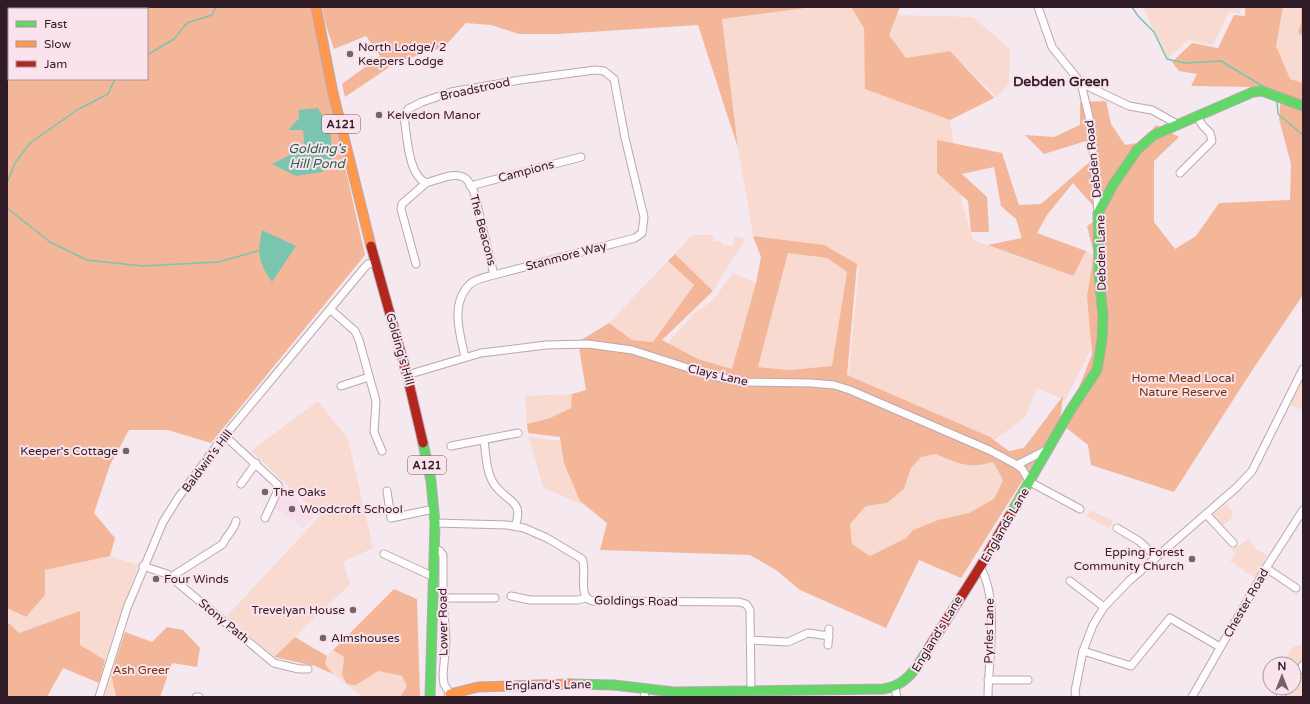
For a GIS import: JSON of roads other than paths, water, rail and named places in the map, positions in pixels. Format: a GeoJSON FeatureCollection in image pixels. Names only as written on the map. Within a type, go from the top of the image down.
{"type":"FeatureCollection","features":[{"type":"Feature","properties":{"kind":"street","name":"Golding's Hill"},"geometry":{"type":"LineString","coordinates":[[316,7],[333,92],[376,263],[407,375],[431,482],[435,523],[430,655],[430,697]]}},
{"type":"Feature","properties":{"kind":"street","name":"Debden Road"},"geometry":{"type":"LineString","coordinates":[[1038,7],[1052,47],[1081,83],[1091,125],[1098,213]]}},
{"type":"Feature","properties":{"kind":"street","name":"Broadstrood"},"geometry":{"type":"LineString","coordinates":[[426,183],[419,180],[413,171],[404,117],[408,109],[422,102],[451,92],[520,80],[596,70],[604,71],[614,79],[625,138]]}},
{"type":"Feature","properties":{"kind":"street","name":"Debden Road"},"geometry":{"type":"LineString","coordinates":[[1081,83],[1129,106],[1152,110],[1177,124]]}},
{"type":"Feature","properties":{"kind":"street","name":"Debden Lane"},"geometry":{"type":"LineString","coordinates":[[1030,482],[1070,411],[1091,381],[1099,359],[1102,340],[1103,316],[1099,275],[1098,213],[1113,185],[1137,150],[1154,134],[1253,92],[1262,91],[1303,106]]}},
{"type":"Feature","properties":{"kind":"street"},"geometry":{"type":"LineString","coordinates":[[1180,173],[1212,142],[1210,133],[1202,126],[1197,117]]}},
{"type":"Feature","properties":{"kind":"street","name":"Stanmore Way"},"geometry":{"type":"LineString","coordinates":[[465,357],[457,309],[469,285],[494,275],[634,238],[642,233],[644,217],[625,138]]}},
{"type":"Feature","properties":{"kind":"street","name":"Campions"},"geometry":{"type":"LineString","coordinates":[[470,186],[581,157]]}},
{"type":"Feature","properties":{"kind":"street"},"geometry":{"type":"LineString","coordinates":[[416,264],[401,209],[402,204],[426,183],[452,175],[462,175],[468,180],[470,186]]}},
{"type":"Feature","properties":{"kind":"street","name":"The Beacons"},"geometry":{"type":"LineString","coordinates":[[470,186],[474,192],[494,275]]}},
{"type":"Feature","properties":{"kind":"street","name":"Baldwin's Hill"},"geometry":{"type":"LineString","coordinates":[[99,697],[127,608],[143,566],[163,522],[182,493],[225,436],[331,310],[365,267],[368,264],[376,263]]}},
{"type":"Feature","properties":{"kind":"street"},"geometry":{"type":"LineString","coordinates":[[331,310],[355,331],[376,401],[374,432],[382,451]]}},
{"type":"Feature","properties":{"kind":"street","name":"Clays Lane"},"geometry":{"type":"LineString","coordinates":[[407,375],[465,357],[546,345],[588,344],[632,350],[713,376],[742,382],[834,385],[850,390],[989,450],[1018,465],[1030,482]]}},
{"type":"Feature","properties":{"kind":"street"},"geometry":{"type":"LineString","coordinates":[[1076,697],[1075,691],[1083,651],[1093,625],[1104,607],[1129,581],[1206,514],[1252,471],[1303,369]]}},
{"type":"Feature","properties":{"kind":"street"},"geometry":{"type":"LineString","coordinates":[[341,386],[369,378]]}},
{"type":"Feature","properties":{"kind":"street"},"geometry":{"type":"LineString","coordinates":[[451,446],[484,441],[518,433]]}},
{"type":"Feature","properties":{"kind":"street"},"geometry":{"type":"LineString","coordinates":[[225,436],[256,462],[278,485],[279,488],[265,518]]}},
{"type":"Feature","properties":{"kind":"street"},"geometry":{"type":"LineString","coordinates":[[484,441],[489,473],[494,484],[519,509],[519,516],[516,526]]}},
{"type":"Feature","properties":{"kind":"street"},"geometry":{"type":"LineString","coordinates":[[1018,465],[1048,450]]}},
{"type":"Feature","properties":{"kind":"street"},"geometry":{"type":"LineString","coordinates":[[241,484],[256,462]]}},
{"type":"Feature","properties":{"kind":"street"},"geometry":{"type":"LineString","coordinates":[[1030,482],[1080,509]]}},
{"type":"Feature","properties":{"kind":"street","name":"Englands Lane"},"geometry":{"type":"LineString","coordinates":[[980,567],[1030,482]]}},
{"type":"Feature","properties":{"kind":"street"},"geometry":{"type":"LineString","coordinates":[[387,491],[391,518],[434,509]]}},
{"type":"Feature","properties":{"kind":"street","name":"Chester Road"},"geometry":{"type":"LineString","coordinates":[[1192,697],[1266,568],[1303,510]]}},
{"type":"Feature","properties":{"kind":"street"},"geometry":{"type":"LineString","coordinates":[[1206,514],[1232,543]]}},
{"type":"Feature","properties":{"kind":"street"},"geometry":{"type":"LineString","coordinates":[[171,577],[222,544],[224,539],[234,529],[236,521]]}},
{"type":"Feature","properties":{"kind":"street","name":"Goldings Road"},"geometry":{"type":"LineString","coordinates":[[435,523],[516,526],[546,538],[582,558],[583,590],[586,598],[589,600],[598,602],[743,602],[750,610],[751,691]]}},
{"type":"Feature","properties":{"kind":"street"},"geometry":{"type":"LineString","coordinates":[[1117,528],[1140,541],[1156,557]]}},
{"type":"Feature","properties":{"kind":"street","name":"Lower Road"},"geometry":{"type":"LineString","coordinates":[[434,549],[440,551],[443,555],[443,598],[446,641],[443,676],[444,684],[449,696]]}},
{"type":"Feature","properties":{"kind":"street"},"geometry":{"type":"LineString","coordinates":[[384,554],[434,577]]}},
{"type":"Feature","properties":{"kind":"street","name":"Stony Path"},"geometry":{"type":"LineString","coordinates":[[143,566],[167,574],[274,663],[299,669],[308,669]]}},
{"type":"Feature","properties":{"kind":"street","name":"Pyrles Lane"},"geometry":{"type":"LineString","coordinates":[[980,567],[988,583],[992,607],[988,697]]}},
{"type":"Feature","properties":{"kind":"street","name":"England's Lane"},"geometry":{"type":"LineString","coordinates":[[449,696],[478,687],[604,684],[645,693],[751,691],[896,692],[912,675],[980,567]]}},
{"type":"Feature","properties":{"kind":"street"},"geometry":{"type":"LineString","coordinates":[[1266,568],[1296,588]]}},
{"type":"Feature","properties":{"kind":"street"},"geometry":{"type":"LineString","coordinates":[[1070,581],[1104,607]]}},
{"type":"Feature","properties":{"kind":"street"},"geometry":{"type":"LineString","coordinates":[[511,596],[530,600],[578,600],[586,598]]}},
{"type":"Feature","properties":{"kind":"street"},"geometry":{"type":"LineString","coordinates":[[443,598],[495,598]]}},
{"type":"Feature","properties":{"kind":"street"},"geometry":{"type":"LineString","coordinates":[[1083,651],[1131,666],[1170,618],[1220,647]]}},
{"type":"Feature","properties":{"kind":"street"},"geometry":{"type":"LineString","coordinates":[[750,640],[788,642],[808,633],[829,632],[828,645]]}},
{"type":"Feature","properties":{"kind":"street"},"geometry":{"type":"LineString","coordinates":[[988,680],[1028,680]]}},
{"type":"Feature","properties":{"kind":"water","name":"Golding's Hill Pond"},"geometry":{"type":"Polygon","coordinates":[[[318,108],[330,129],[333,164],[322,172],[296,176],[272,164],[304,148],[303,130],[288,130],[299,118],[299,110],[318,108]]]}},
{"type":"Feature","properties":{"kind":"water"},"geometry":{"type":"Polygon","coordinates":[[[262,230],[296,246],[272,282],[261,263],[259,245],[262,230]]]}},
{"type":"Feature","properties":{"kind":"waterway"},"geometry":{"type":"LineString","coordinates":[[148,54],[174,39],[187,23],[212,15],[216,7]]}},
{"type":"Feature","properties":{"kind":"waterway"},"geometry":{"type":"LineString","coordinates":[[1132,7],[1138,16],[1154,32],[1167,59],[1185,63],[1221,61],[1264,87]]}},
{"type":"Feature","properties":{"kind":"waterway"},"geometry":{"type":"LineString","coordinates":[[7,183],[15,163],[30,143],[77,110],[108,94],[115,80]]}},
{"type":"Feature","properties":{"kind":"waterway"},"geometry":{"type":"LineString","coordinates":[[1277,100],[1278,114],[1303,135]]}},
{"type":"Feature","properties":{"kind":"waterway"},"geometry":{"type":"LineString","coordinates":[[7,208],[50,242],[87,260],[142,266],[218,262],[258,251]]}},
{"type":"Feature","properties":{"kind":"place","name":"North Lodge/ 2 Keepers Lodge"},"geometry":{"type":"Point","coordinates":[350,54]}},
{"type":"Feature","properties":{"kind":"place","name":"Kelvedon Manor"},"geometry":{"type":"Point","coordinates":[379,115]}},
{"type":"Feature","properties":{"kind":"place","name":"Keeper's Cottage"},"geometry":{"type":"Point","coordinates":[126,451]}},
{"type":"Feature","properties":{"kind":"place","name":"The Oaks"},"geometry":{"type":"Point","coordinates":[265,492]}},
{"type":"Feature","properties":{"kind":"place","name":"Woodcroft School"},"geometry":{"type":"Point","coordinates":[292,509]}},
{"type":"Feature","properties":{"kind":"place","name":"Epping Forest Community Church"},"geometry":{"type":"Point","coordinates":[1192,559]}},
{"type":"Feature","properties":{"kind":"place","name":"Four Winds"},"geometry":{"type":"Point","coordinates":[156,579]}},
{"type":"Feature","properties":{"kind":"place","name":"Trevelyan House"},"geometry":{"type":"Point","coordinates":[353,610]}},
{"type":"Feature","properties":{"kind":"place","name":"Almshouses"},"geometry":{"type":"Point","coordinates":[323,638]}},
{"type":"Feature","properties":{"kind":"district","name":"Debden Green"},"geometry":{"type":"Point","coordinates":[1061,81]}},
{"type":"Feature","properties":{"kind":"park label","name":"Home Mead Local Nature Reserve"},"geometry":{"type":"Point","coordinates":[1183,385]}},
{"type":"Feature","properties":{"kind":"park label","name":"Ash Greer"},"geometry":{"type":"Point","coordinates":[141,670]}}]}
